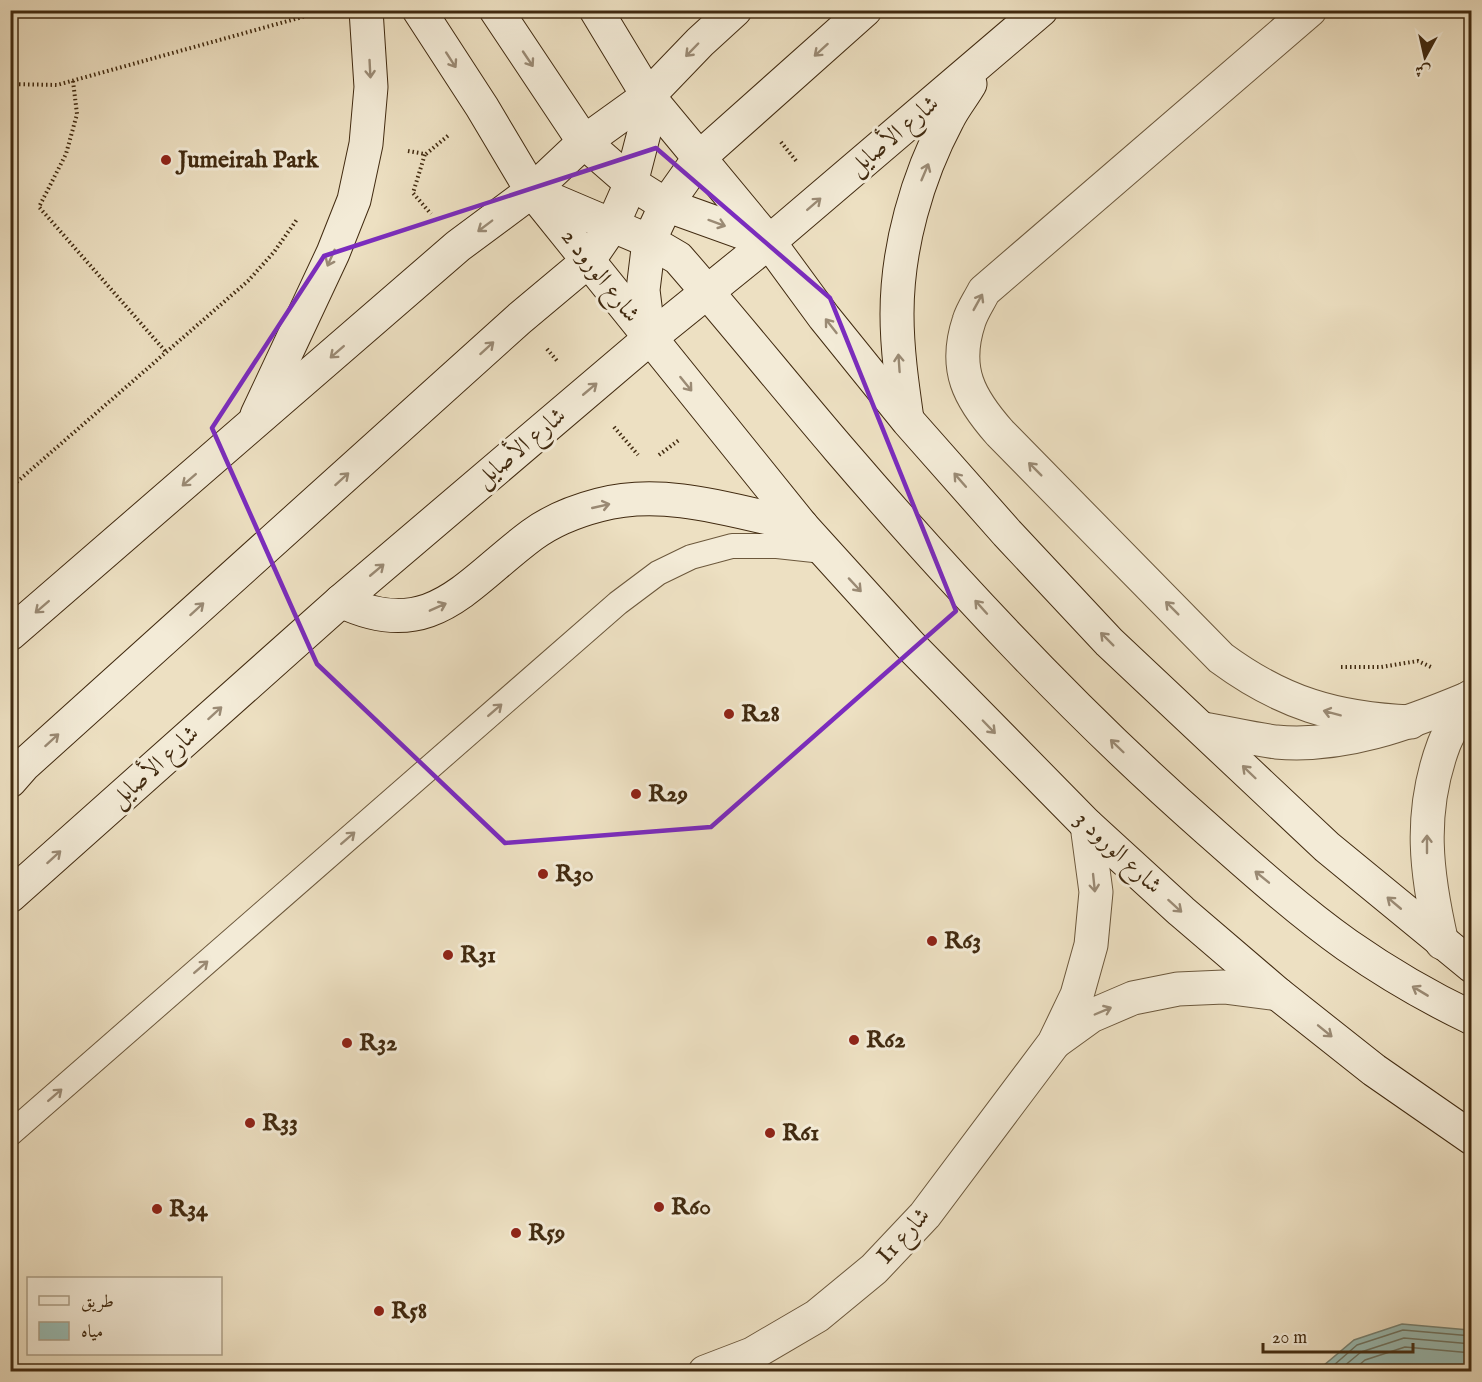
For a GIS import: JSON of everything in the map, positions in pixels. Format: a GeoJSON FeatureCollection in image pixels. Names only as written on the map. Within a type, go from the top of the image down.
{"type":"FeatureCollection","features":[{"type":"Feature","properties":{"kind":"main road"},"geometry":{"type":"LineString","coordinates":[[253,426],[333,253],[354,200],[366,144],[371,87],[366,10]]}},
{"type":"Feature","properties":{"kind":"main road","name":"شارع الورود 2"},"geometry":{"type":"LineString","coordinates":[[419,10],[482,107],[532,191],[802,526]]}},
{"type":"Feature","properties":{"kind":"main road"},"geometry":{"type":"LineString","coordinates":[[495,10],[584,142],[631,183],[666,205],[769,242]]}},
{"type":"Feature","properties":{"kind":"main road"},"geometry":{"type":"LineString","coordinates":[[596,10],[648,96],[769,242],[824,317],[908,421],[1007,534],[1109,642],[1327,847],[1472,966]]}},
{"type":"Feature","properties":{"kind":"main road"},"geometry":{"type":"LineString","coordinates":[[10,634],[253,426],[458,246],[532,191],[584,142],[648,96],[700,42],[735,10]]}},
{"type":"Feature","properties":{"kind":"main road"},"geometry":{"type":"LineString","coordinates":[[649,339],[643,290],[649,241],[666,205],[700,157],[865,10]]}},
{"type":"Feature","properties":{"kind":"main road","name":"شارع الأصايل"},"geometry":{"type":"LineString","coordinates":[[10,896],[341,601],[1041,10]]}},
{"type":"Feature","properties":{"kind":"main road"},"geometry":{"type":"LineString","coordinates":[[1310,10],[984,291],[969,319],[963,349],[966,381],[979,409],[1000,433],[1221,658],[1262,685],[1314,708],[1378,721],[1411,722]]}},
{"type":"Feature","properties":{"kind":"main road"},"geometry":{"type":"LineString","coordinates":[[908,421],[899,367],[897,313],[902,259],[918,187],[948,119],[988,56]]}},
{"type":"Feature","properties":{"kind":"main road"},"geometry":{"type":"LineString","coordinates":[[10,781],[24,765],[520,318],[588,261],[612,226],[631,183],[644,133],[648,96]]}},
{"type":"Feature","properties":{"kind":"main road"},"geometry":{"type":"LineString","coordinates":[[532,191],[649,241],[678,258],[819,426],[929,551],[1073,704],[1160,788],[1252,869],[1346,945],[1423,994],[1472,1018]]}},
{"type":"Feature","properties":{"kind":"main road"},"geometry":{"type":"LineString","coordinates":[[341,601],[361,611],[383,616],[405,616],[426,612],[447,603],[534,533],[561,519],[600,505],[648,499],[696,502],[802,526]]}},
{"type":"Feature","properties":{"kind":"main road","name":"شارع الورود 3"},"geometry":{"type":"LineString","coordinates":[[802,526],[910,645],[1087,825],[1181,911],[1374,1070],[1472,1138]]}},
{"type":"Feature","properties":{"kind":"main road"},"geometry":{"type":"LineString","coordinates":[[1204,729],[1276,742],[1314,742],[1352,738],[1411,722],[1469,698]]}},
{"type":"Feature","properties":{"kind":"main road"},"geometry":{"type":"LineString","coordinates":[[1442,943],[1430,893],[1426,843],[1431,793],[1444,744],[1469,698]]}},
{"type":"Feature","properties":{"kind":"main road","name":"I1 شارع"},"geometry":{"type":"LineString","coordinates":[[705,1371],[752,1354],[817,1316],[874,1269],[925,1215],[1054,1043],[1077,995],[1091,945],[1096,892],[1087,825]]}},
{"type":"Feature","properties":{"kind":"main road","name":"I1 شارع"},"geometry":{"type":"LineString","coordinates":[[1054,1043],[1091,1016],[1133,998],[1178,989],[1224,987],[1278,993]]}},
{"type":"Feature","properties":{"kind":"lane"},"geometry":{"type":"LineString","coordinates":[[10,1134],[618,603],[658,573],[691,557],[732,546],[777,546],[823,551]]}},
{"type":"Feature","properties":{"kind":"path"},"geometry":{"type":"LineString","coordinates":[[10,84],[57,85],[324,10]]}},
{"type":"Feature","properties":{"kind":"path"},"geometry":{"type":"LineString","coordinates":[[73,81],[76,114],[66,154],[39,207],[166,352]]}},
{"type":"Feature","properties":{"kind":"path"},"geometry":{"type":"LineString","coordinates":[[10,488],[248,281],[274,252],[302,211]]}},
{"type":"Feature","properties":{"kind":"highlighted area"},"geometry":{"type":"Polygon","coordinates":[[[656,148],[830,298],[956,611],[711,827],[505,843],[317,664],[212,428],[324,256],[656,148]]]}},
{"type":"Feature","properties":{"kind":"water"},"geometry":{"type":"Polygon","coordinates":[[[1402,1324],[1469,1330],[1471,1332],[1471,1371],[1317,1371],[1354,1340],[1402,1324]]]}},
{"type":"Feature","properties":{"kind":"place","name":"Jumeirah Park"},"geometry":{"type":"Point","coordinates":[166,160]}},
{"type":"Feature","properties":{"kind":"place","name":"R28"},"geometry":{"type":"Point","coordinates":[729,714]}},
{"type":"Feature","properties":{"kind":"place","name":"R29"},"geometry":{"type":"Point","coordinates":[636,794]}},
{"type":"Feature","properties":{"kind":"place","name":"R30"},"geometry":{"type":"Point","coordinates":[543,874]}},
{"type":"Feature","properties":{"kind":"place","name":"R63"},"geometry":{"type":"Point","coordinates":[932,941]}},
{"type":"Feature","properties":{"kind":"place","name":"R31"},"geometry":{"type":"Point","coordinates":[448,955]}},
{"type":"Feature","properties":{"kind":"place","name":"R62"},"geometry":{"type":"Point","coordinates":[854,1040]}},
{"type":"Feature","properties":{"kind":"place","name":"R32"},"geometry":{"type":"Point","coordinates":[347,1043]}},
{"type":"Feature","properties":{"kind":"place","name":"R33"},"geometry":{"type":"Point","coordinates":[250,1123]}},
{"type":"Feature","properties":{"kind":"place","name":"R61"},"geometry":{"type":"Point","coordinates":[770,1133]}},
{"type":"Feature","properties":{"kind":"place","name":"R60"},"geometry":{"type":"Point","coordinates":[659,1207]}},
{"type":"Feature","properties":{"kind":"place","name":"R34"},"geometry":{"type":"Point","coordinates":[157,1209]}},
{"type":"Feature","properties":{"kind":"place","name":"R59"},"geometry":{"type":"Point","coordinates":[516,1233]}},
{"type":"Feature","properties":{"kind":"place","name":"R58"},"geometry":{"type":"Point","coordinates":[379,1311]}}]}
